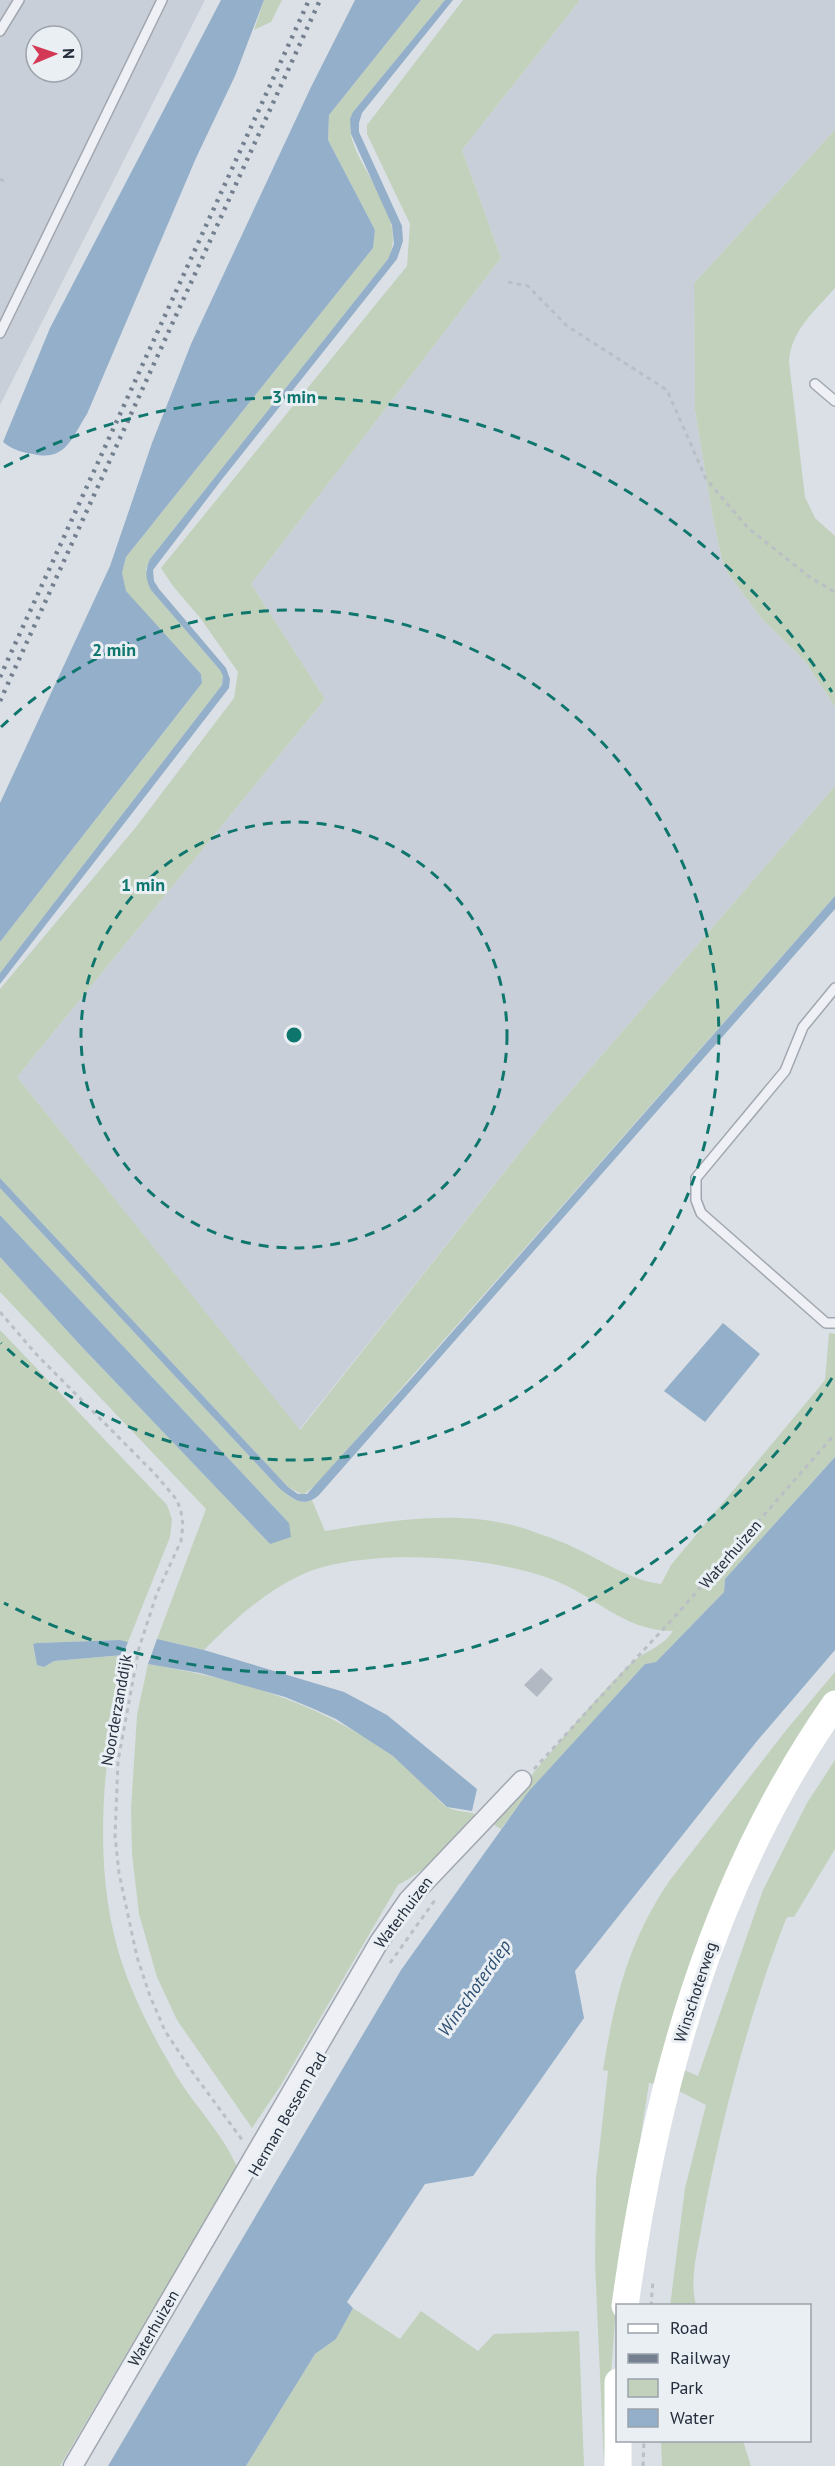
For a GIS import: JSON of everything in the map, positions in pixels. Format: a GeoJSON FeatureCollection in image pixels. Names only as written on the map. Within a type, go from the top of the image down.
{"type":"FeatureCollection","features":[{"type":"Feature","properties":{"kind":"main road","name":"Winschoterweg"},"geometry":{"type":"LineString","coordinates":[[625,2304],[633,2244],[653,2140],[683,2023],[705,1958],[734,1883],[770,1810],[801,1756],[835,1704]]}},
{"type":"Feature","properties":{"kind":"main road"},"geometry":{"type":"LineString","coordinates":[[618,2442],[618,2466]]}},
{"type":"Feature","properties":{"kind":"street","name":"Waterhuizen"},"geometry":{"type":"LineString","coordinates":[[73,2466],[389,1927],[408,1900],[522,1780]]}},
{"type":"Feature","properties":{"kind":"lane"},"geometry":{"type":"LineString","coordinates":[[0,31],[19,0]]}},
{"type":"Feature","properties":{"kind":"lane"},"geometry":{"type":"LineString","coordinates":[[0,333],[162,0]]}},
{"type":"Feature","properties":{"kind":"lane"},"geometry":{"type":"LineString","coordinates":[[815,384],[835,401]]}},
{"type":"Feature","properties":{"kind":"lane"},"geometry":{"type":"LineString","coordinates":[[835,988],[802,1027],[784,1071],[696,1178],[696,1200],[701,1213],[826,1323],[835,1323]]}},
{"type":"Feature","properties":{"kind":"path"},"geometry":{"type":"LineString","coordinates":[[508,282],[528,286],[567,326],[667,390],[706,479],[748,528],[811,578],[835,592]]}},
{"type":"Feature","properties":{"kind":"path","name":"Noorderzanddijk"},"geometry":{"type":"LineString","coordinates":[[0,1312],[36,1354],[155,1474],[177,1500],[181,1512],[183,1525],[181,1541],[157,1593],[139,1648],[132,1683],[117,1772],[116,1845],[119,1873],[137,1957],[165,2031],[255,2155]]}},
{"type":"Feature","properties":{"kind":"path","name":"Waterhuizen"},"geometry":{"type":"LineString","coordinates":[[522,1780],[678,1613],[835,1434]]}},
{"type":"Feature","properties":{"kind":"path"},"geometry":{"type":"LineString","coordinates":[[384,1972],[439,1894]]}},
{"type":"Feature","properties":{"kind":"path"},"geometry":{"type":"LineString","coordinates":[[651,2304],[654,2272]]}},
{"type":"Feature","properties":{"kind":"path"},"geometry":{"type":"LineString","coordinates":[[643,2466],[644,2442]]}},
{"type":"Feature","properties":{"kind":"shaded area"},"geometry":{"type":"Polygon","coordinates":[[[0,0],[205,0],[0,405],[0,0]]]}},
{"type":"Feature","properties":{"kind":"shaded area"},"geometry":{"type":"Polygon","coordinates":[[[580,0],[835,0],[835,130],[694,283],[695,410],[722,560],[728,573],[762,619],[805,661],[835,707],[835,786],[544,1122],[299,1430],[17,1077],[325,699],[251,584],[501,258],[462,150],[580,0]]]}},
{"type":"Feature","properties":{"kind":"green space"},"geometry":{"type":"Polygon","coordinates":[[[264,0],[282,0],[271,22],[254,30],[264,0]]]}},
{"type":"Feature","properties":{"kind":"green space"},"geometry":{"type":"Polygon","coordinates":[[[421,0],[445,0],[353,112],[351,124],[351,136],[356,151],[388,212],[393,244],[388,259],[150,559],[146,569],[151,590],[220,670],[223,676],[222,685],[0,973],[0,942],[202,683],[201,674],[125,591],[122,573],[126,557],[373,248],[375,230],[328,140],[329,115],[421,0]]]}},
{"type":"Feature","properties":{"kind":"green space"},"geometry":{"type":"Polygon","coordinates":[[[463,0],[580,0],[462,150],[501,258],[251,584],[325,699],[17,1077],[300,1430],[544,1122],[835,786],[835,896],[317,1484],[303,1495],[288,1487],[0,1178],[0,989],[136,827],[234,698],[238,672],[201,619],[161,568],[407,266],[410,224],[367,134],[367,125],[463,0]]]}},
{"type":"Feature","properties":{"kind":"green space"},"geometry":{"type":"Polygon","coordinates":[[[835,130],[835,288],[799,331],[794,340],[789,362],[805,497],[815,518],[835,536],[835,707],[805,661],[762,619],[728,573],[722,560],[695,410],[694,283],[835,130]]]}},
{"type":"Feature","properties":{"kind":"green space"},"geometry":{"type":"Polygon","coordinates":[[[0,1188],[279,1488],[298,1501],[312,1500],[325,1531],[430,1518],[457,1518],[509,1524],[572,1546],[628,1575],[661,1584],[671,1565],[825,1380],[829,1333],[835,1334],[835,1457],[725,1579],[724,1592],[656,1662],[645,1664],[528,1792],[501,1829],[491,1823],[576,1722],[630,1664],[664,1642],[673,1631],[657,1630],[629,1621],[579,1592],[539,1575],[471,1561],[396,1558],[360,1560],[328,1566],[301,1575],[274,1590],[249,1608],[204,1650],[157,1639],[206,1509],[0,1292],[0,1257],[81,1346],[270,1544],[289,1523],[0,1215],[0,1188]]]}},
{"type":"Feature","properties":{"kind":"green space"},"geometry":{"type":"Polygon","coordinates":[[[0,1330],[167,1505],[172,1519],[170,1537],[128,1642],[120,1640],[33,1645],[37,1665],[44,1667],[54,1661],[123,1655],[113,1706],[103,1823],[105,1881],[115,1938],[133,1992],[158,2043],[180,2081],[223,2141],[237,2167],[60,2466],[0,2466],[0,1330]]]}},
{"type":"Feature","properties":{"kind":"green space"},"geometry":{"type":"Polygon","coordinates":[[[148,1664],[245,1685],[333,1719],[390,1754],[447,1807],[481,1817],[431,1863],[398,1885],[281,2085],[252,2128],[177,2020],[157,1977],[139,1914],[132,1854],[131,1809],[137,1715],[148,1664]]]}},
{"type":"Feature","properties":{"kind":"green space"},"geometry":{"type":"Polygon","coordinates":[[[835,1672],[835,1690],[819,1711],[657,2084],[649,2083],[618,2283],[604,2464],[595,2263],[596,2179],[608,2071],[603,2070],[618,1994],[644,1926],[670,1880],[787,1729],[835,1672]]]}},
{"type":"Feature","properties":{"kind":"green space"},"geometry":{"type":"Polygon","coordinates":[[[835,1760],[835,1849],[794,1917],[786,1919],[748,2031],[727,2109],[696,2254],[693,2285],[696,2304],[670,2304],[685,2188],[706,2105],[677,2090],[684,2070],[698,2076],[763,1890],[807,1803],[835,1760]]]}},
{"type":"Feature","properties":{"kind":"green space"},"geometry":{"type":"Polygon","coordinates":[[[353,2308],[400,2339],[421,2311],[478,2351],[494,2334],[579,2331],[584,2466],[246,2466],[315,2354],[336,2339],[353,2308]]]}},
{"type":"Feature","properties":{"kind":"green space"},"geometry":{"type":"Polygon","coordinates":[[[661,2442],[743,2442],[751,2466],[662,2466],[661,2442]]]}},
{"type":"Feature","properties":{"kind":"water"},"geometry":{"type":"Polygon","coordinates":[[[221,0],[264,0],[235,76],[196,158],[87,414],[72,439],[61,451],[44,456],[14,449],[3,442],[50,328],[221,0]]]}},
{"type":"Feature","properties":{"kind":"water"},"geometry":{"type":"Polygon","coordinates":[[[355,0],[421,0],[329,115],[328,140],[375,230],[373,248],[126,557],[122,573],[126,591],[201,674],[202,683],[0,942],[0,803],[110,566],[152,443],[191,344],[311,87],[355,0]]]}},
{"type":"Feature","properties":{"kind":"water"},"geometry":{"type":"Polygon","coordinates":[[[445,0],[453,0],[362,113],[359,123],[359,132],[402,226],[403,241],[397,259],[153,570],[154,581],[159,589],[226,668],[230,679],[229,688],[0,984],[0,973],[222,685],[223,676],[220,670],[151,590],[147,578],[148,563],[388,259],[394,244],[392,225],[351,134],[350,119],[353,112],[445,0]]]}},
{"type":"Feature","properties":{"kind":"water"},"geometry":{"type":"Polygon","coordinates":[[[835,896],[835,909],[319,1495],[308,1501],[298,1501],[279,1488],[0,1188],[0,1178],[288,1487],[298,1494],[307,1494],[411,1379],[835,896]]]}},
{"type":"Feature","properties":{"kind":"water"},"geometry":{"type":"Polygon","coordinates":[[[0,1215],[289,1523],[291,1537],[270,1544],[81,1346],[0,1257],[0,1215]]]}},
{"type":"Feature","properties":{"kind":"water"},"geometry":{"type":"Polygon","coordinates":[[[723,1323],[760,1354],[705,1422],[664,1391],[723,1323]]]}},
{"type":"Feature","properties":{"kind":"water","name":"Winschoterdiep"},"geometry":{"type":"Polygon","coordinates":[[[835,1457],[835,1650],[757,1741],[575,1971],[584,2018],[473,2176],[425,2184],[347,2302],[353,2308],[336,2339],[315,2354],[246,2466],[108,2466],[401,1970],[528,1792],[645,1664],[656,1662],[724,1592],[725,1579],[835,1457]]]}},
{"type":"Feature","properties":{"kind":"water"},"geometry":{"type":"Polygon","coordinates":[[[157,1639],[204,1650],[344,1692],[387,1715],[477,1789],[472,1811],[447,1807],[393,1756],[336,1719],[314,1709],[285,1697],[200,1673],[148,1664],[157,1639]]]}},
{"type":"Feature","properties":{"kind":"water"},"geometry":{"type":"Polygon","coordinates":[[[120,1640],[128,1642],[123,1655],[54,1661],[44,1667],[37,1665],[33,1644],[37,1643],[120,1640]]]}},
{"type":"Feature","properties":{"kind":"building"},"geometry":{"type":"Polygon","coordinates":[[[541,1668],[553,1679],[537,1697],[524,1685],[541,1668]]]}},
{"type":"Feature","properties":{"kind":"railway"},"geometry":{"type":"LineString","coordinates":[[0,677],[309,0]]}},
{"type":"Feature","properties":{"kind":"railway"},"geometry":{"type":"LineString","coordinates":[[0,701],[320,0]]}}]}
